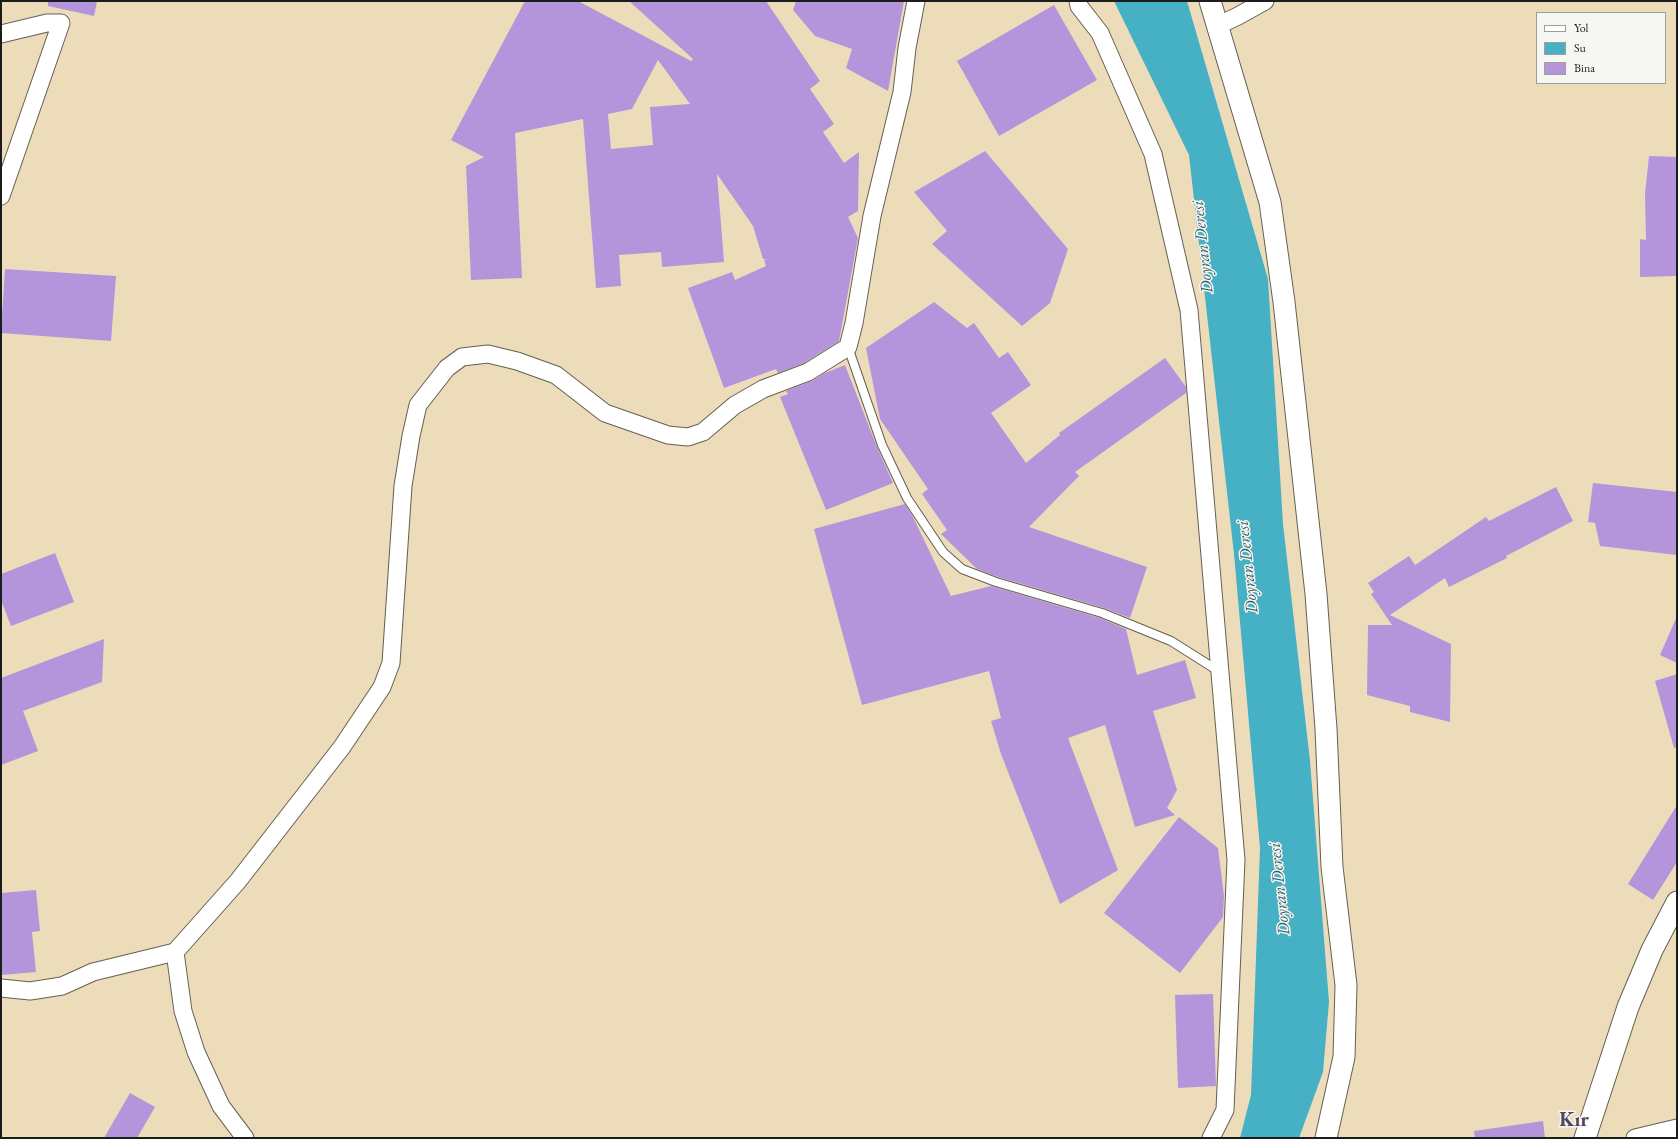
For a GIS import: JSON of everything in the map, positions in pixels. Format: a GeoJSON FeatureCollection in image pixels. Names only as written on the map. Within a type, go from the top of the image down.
{"type":"FeatureCollection","features":[{"type":"Feature","properties":{"kind":"street"},"geometry":{"type":"LineString","coordinates":[[1,988],[30,990],[62,986],[93,972],[175,952],[238,881],[342,747],[382,687],[391,664],[403,486],[411,436],[418,405],[447,368],[462,357],[488,354],[517,361],[556,375],[605,413],[668,435],[688,437],[703,432],[735,406],[763,389],[808,372],[848,347],[854,323],[872,216],[902,92],[907,48],[916,1]]}},
{"type":"Feature","properties":{"kind":"street"},"geometry":{"type":"LineString","coordinates":[[1078,1],[1079,6],[1100,33],[1153,154],[1189,310],[1236,860],[1225,1110],[1211,1138]]}},
{"type":"Feature","properties":{"kind":"street"},"geometry":{"type":"LineString","coordinates":[[1210,1],[1270,202],[1284,302],[1316,594],[1326,729],[1332,867],[1346,985],[1344,1057],[1326,1138]]}},
{"type":"Feature","properties":{"kind":"street"},"geometry":{"type":"LineString","coordinates":[[1217,26],[1265,1]]}},
{"type":"Feature","properties":{"kind":"street"},"geometry":{"type":"LineString","coordinates":[[1,34],[47,23],[61,23],[1,196]]}},
{"type":"Feature","properties":{"kind":"street"},"geometry":{"type":"LineString","coordinates":[[1585,1138],[1628,1007],[1652,950],[1677,902]]}},
{"type":"Feature","properties":{"kind":"street"},"geometry":{"type":"LineString","coordinates":[[175,952],[183,1011],[196,1052],[221,1106],[245,1138]]}},
{"type":"Feature","properties":{"kind":"street"},"geometry":{"type":"LineString","coordinates":[[1635,1138],[1677,1128]]}},
{"type":"Feature","properties":{"kind":"lane"},"geometry":{"type":"LineString","coordinates":[[848,347],[882,445],[907,498],[943,552],[962,569],[996,582],[1102,613],[1171,641],[1220,672]]}},
{"type":"Feature","properties":{"kind":"water","name":"Doyran Deresi"},"geometry":{"type":"Polygon","coordinates":[[[1114,1],[1187,1],[1268,279],[1283,524],[1310,761],[1329,1002],[1323,1072],[1299,1138],[1240,1138],[1251,1095],[1260,848],[1234,554],[1189,155],[1114,1]]]}},
{"type":"Feature","properties":{"kind":"building"},"geometry":{"type":"Polygon","coordinates":[[[48,1],[97,1],[94,16],[48,6],[48,1]]]}},
{"type":"Feature","properties":{"kind":"building"},"geometry":{"type":"Polygon","coordinates":[[[525,1],[578,1],[691,61],[693,59],[629,1],[766,1],[820,81],[810,89],[834,124],[823,132],[844,163],[859,152],[858,211],[848,217],[858,238],[839,341],[804,363],[778,373],[776,369],[724,388],[688,288],[732,272],[735,280],[766,266],[764,260],[767,259],[763,259],[753,226],[717,174],[724,262],[662,267],[661,252],[619,255],[621,286],[596,288],[583,119],[515,133],[522,278],[471,280],[466,166],[484,157],[451,140],[525,1]],[[658,60],[632,109],[608,114],[611,149],[653,145],[650,107],[690,104],[658,60]]]}},
{"type":"Feature","properties":{"kind":"building"},"geometry":{"type":"Polygon","coordinates":[[[796,1],[904,1],[888,91],[846,68],[852,49],[815,36],[793,10],[796,1]]]}},
{"type":"Feature","properties":{"kind":"building"},"geometry":{"type":"Polygon","coordinates":[[[1054,5],[1097,80],[999,136],[957,61],[1054,5]]]}},
{"type":"Feature","properties":{"kind":"building"},"geometry":{"type":"Polygon","coordinates":[[[985,151],[1068,249],[1050,303],[1022,326],[932,244],[947,231],[914,192],[985,151]]]}},
{"type":"Feature","properties":{"kind":"building"},"geometry":{"type":"Polygon","coordinates":[[[1649,156],[1677,157],[1677,276],[1640,277],[1640,239],[1646,240],[1645,194],[1649,156]]]}},
{"type":"Feature","properties":{"kind":"building"},"geometry":{"type":"Polygon","coordinates":[[[5,269],[116,276],[111,341],[1,333],[5,269]]]}},
{"type":"Feature","properties":{"kind":"building"},"geometry":{"type":"Polygon","coordinates":[[[934,302],[967,328],[974,323],[999,358],[1008,352],[1031,385],[991,413],[1026,463],[1060,435],[1059,433],[1165,358],[1186,387],[1186,393],[1075,472],[1079,476],[1029,527],[1147,567],[1130,618],[1104,608],[998,577],[977,569],[941,534],[947,530],[922,494],[928,489],[880,419],[866,348],[934,302]]]}},
{"type":"Feature","properties":{"kind":"building"},"geometry":{"type":"Polygon","coordinates":[[[845,365],[877,447],[893,483],[826,510],[780,397],[788,394],[786,391],[812,381],[825,373],[845,365]]]}},
{"type":"Feature","properties":{"kind":"building"},"geometry":{"type":"Polygon","coordinates":[[[1593,483],[1677,492],[1677,555],[1600,546],[1595,523],[1588,522],[1593,483]]]}},
{"type":"Feature","properties":{"kind":"building"},"geometry":{"type":"Polygon","coordinates":[[[1556,487],[1573,521],[1506,556],[1507,558],[1449,587],[1445,578],[1390,615],[1451,644],[1450,722],[1410,712],[1410,706],[1367,695],[1368,625],[1392,625],[1371,594],[1374,592],[1368,583],[1409,556],[1415,565],[1486,517],[1489,521],[1556,487]]]}},
{"type":"Feature","properties":{"kind":"building"},"geometry":{"type":"Polygon","coordinates":[[[905,504],[913,517],[951,596],[991,586],[1100,618],[1126,629],[1137,675],[1185,660],[1196,698],[1153,711],[1177,790],[1167,808],[1175,815],[1135,827],[1105,725],[1068,738],[1118,870],[1060,904],[1001,754],[991,721],[1001,718],[989,671],[862,705],[814,529],[905,504]]]}},
{"type":"Feature","properties":{"kind":"building"},"geometry":{"type":"Polygon","coordinates":[[[55,553],[74,602],[11,626],[1,600],[1,574],[55,553]]]}},
{"type":"Feature","properties":{"kind":"building"},"geometry":{"type":"Polygon","coordinates":[[[1677,616],[1677,663],[1660,655],[1677,616]]]}},
{"type":"Feature","properties":{"kind":"building"},"geometry":{"type":"Polygon","coordinates":[[[104,639],[102,682],[23,711],[38,751],[1,765],[1,678],[104,639]]]}},
{"type":"Feature","properties":{"kind":"building"},"geometry":{"type":"Polygon","coordinates":[[[1677,674],[1677,747],[1674,748],[1655,681],[1677,674]]]}},
{"type":"Feature","properties":{"kind":"building"},"geometry":{"type":"Polygon","coordinates":[[[1677,805],[1677,862],[1653,900],[1628,884],[1677,805]]]}},
{"type":"Feature","properties":{"kind":"building"},"geometry":{"type":"Polygon","coordinates":[[[1179,817],[1218,848],[1224,896],[1223,917],[1180,973],[1104,913],[1179,817]]]}},
{"type":"Feature","properties":{"kind":"building"},"geometry":{"type":"Polygon","coordinates":[[[36,890],[40,931],[32,932],[36,972],[1,975],[1,893],[36,890]]]}},
{"type":"Feature","properties":{"kind":"building"},"geometry":{"type":"Polygon","coordinates":[[[1213,994],[1216,1086],[1178,1088],[1175,995],[1213,994]]]}},
{"type":"Feature","properties":{"kind":"building"},"geometry":{"type":"Polygon","coordinates":[[[130,1093],[155,1107],[137,1138],[104,1138],[130,1093]]]}},
{"type":"Feature","properties":{"kind":"building"},"geometry":{"type":"Polygon","coordinates":[[[1543,1121],[1545,1138],[1475,1138],[1474,1131],[1543,1121]]]}},
{"type":"Feature","properties":{"kind":"district","name":"Kır"},"geometry":{"type":"Point","coordinates":[1574,1121]}}]}
